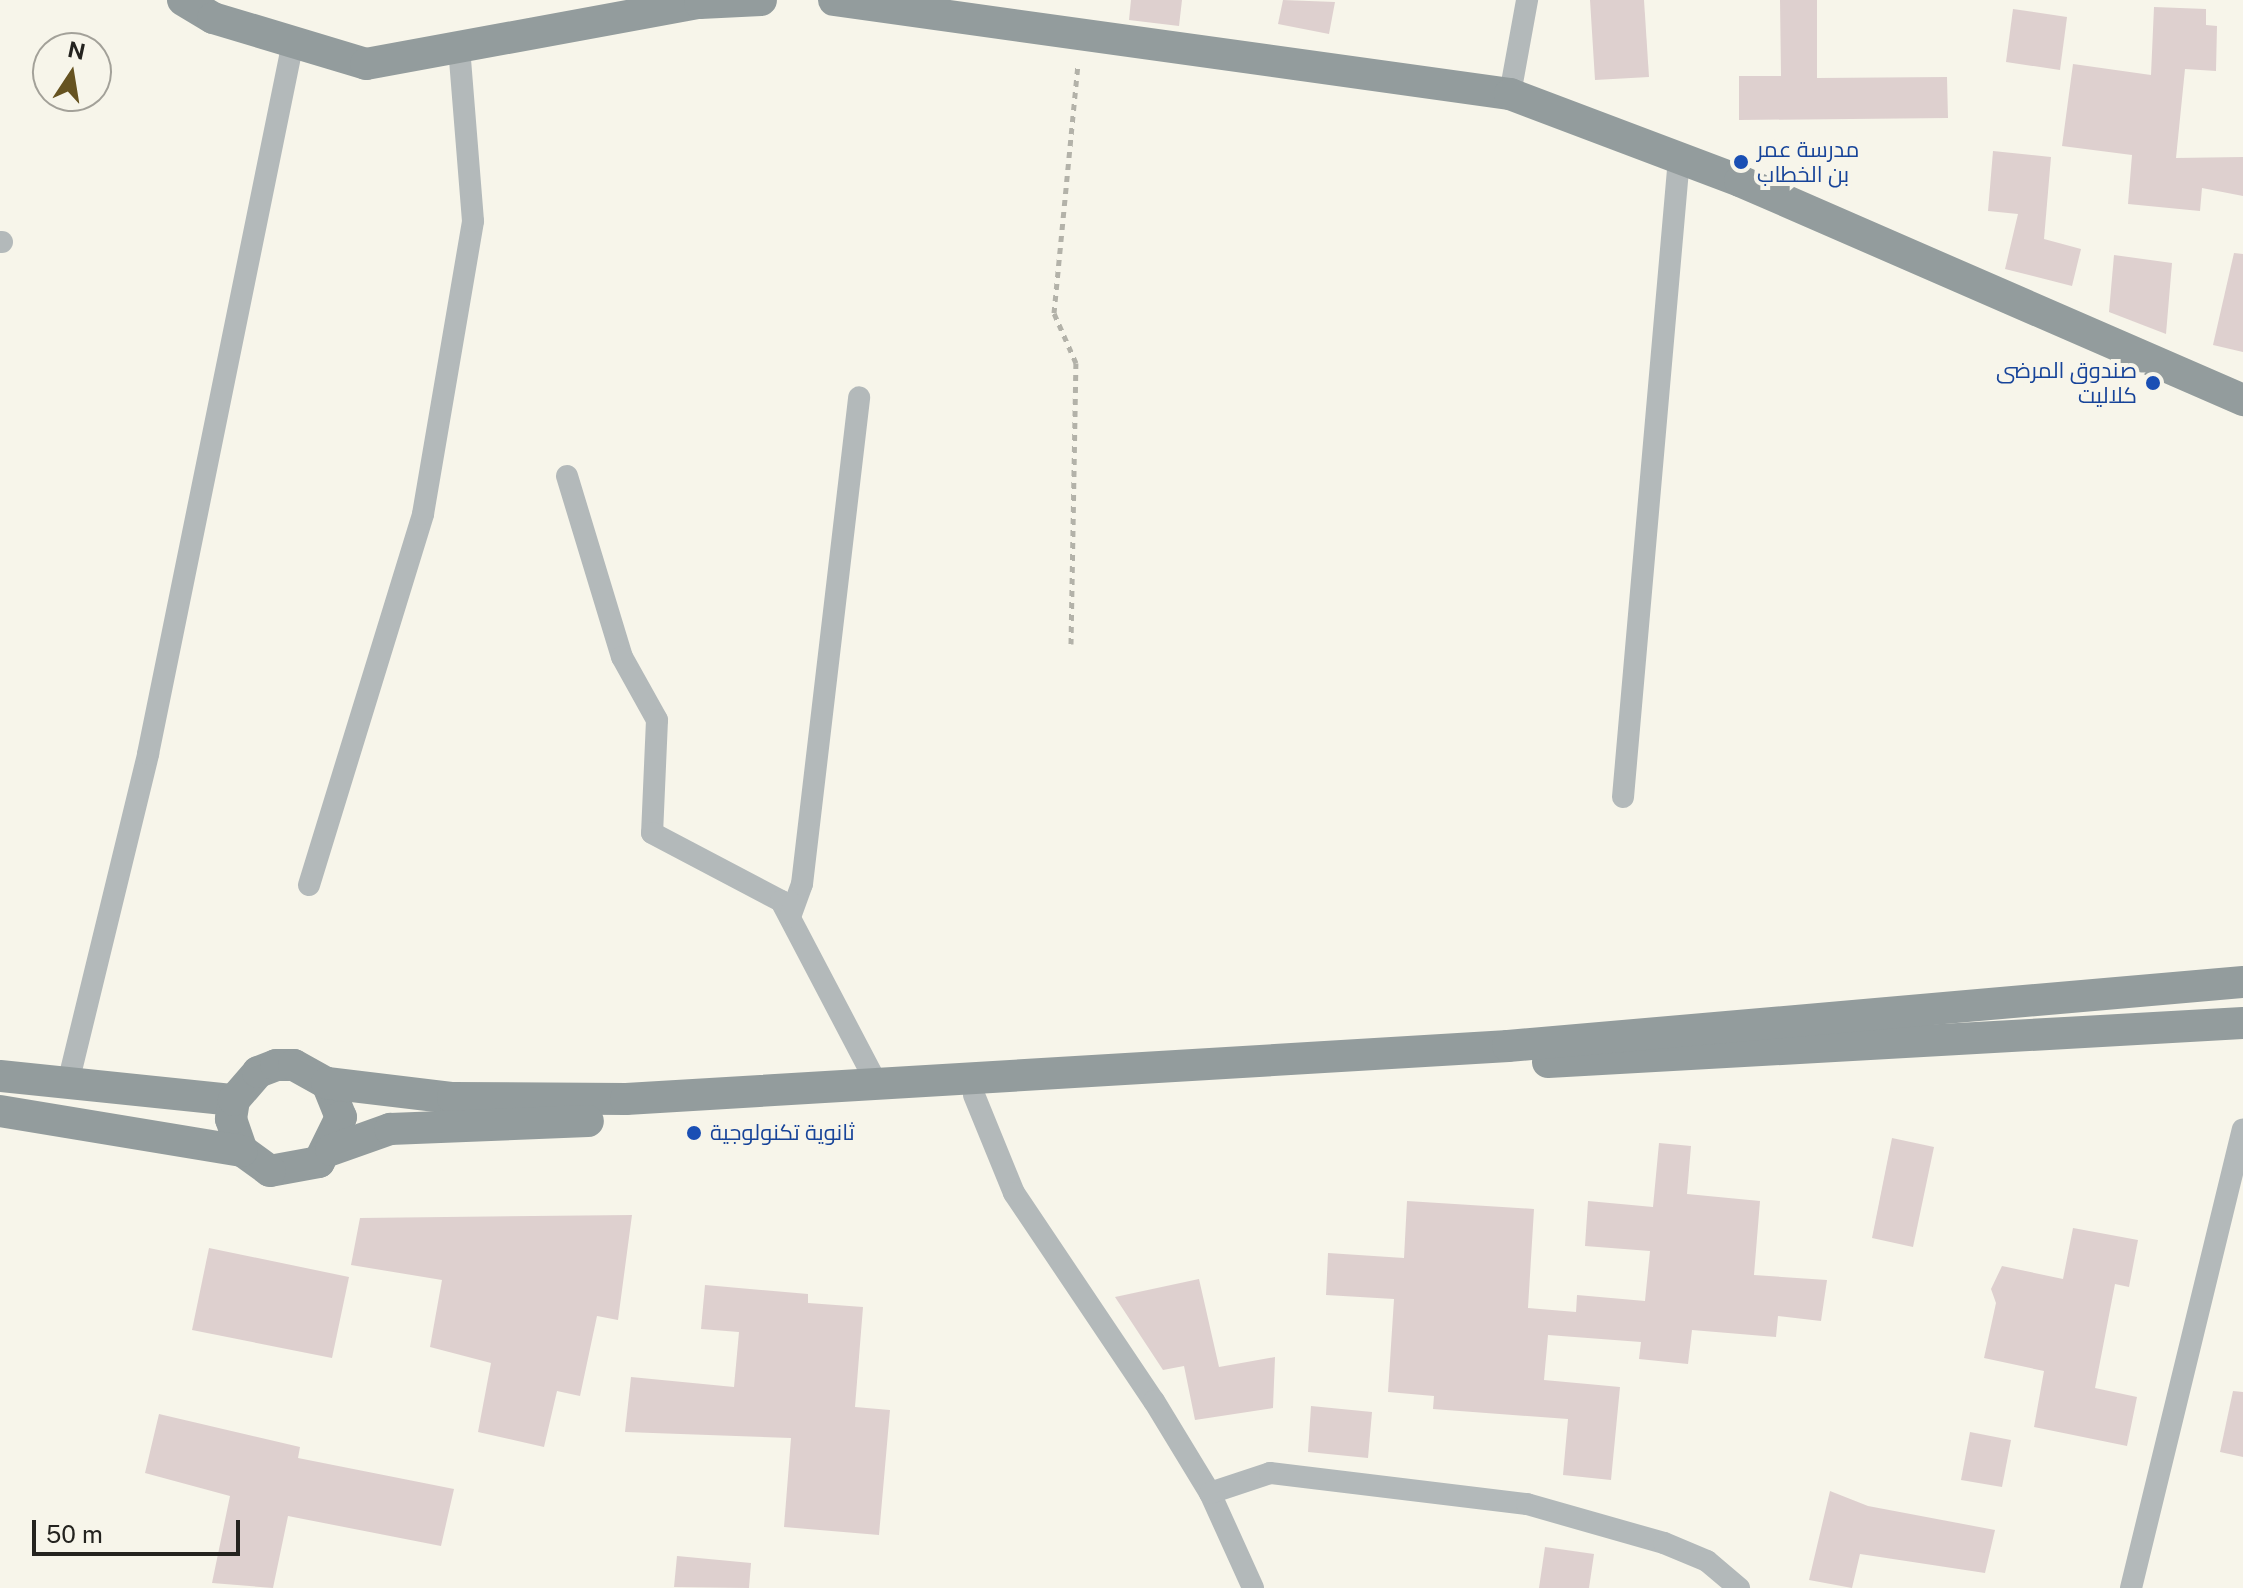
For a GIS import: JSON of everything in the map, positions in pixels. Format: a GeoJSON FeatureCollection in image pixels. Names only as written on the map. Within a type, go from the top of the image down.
{"type":"FeatureCollection","features":[{"type":"Feature","properties":{"kind":"street"},"geometry":{"type":"LineString","coordinates":[[183,0],[213,18],[366,64],[700,3],[761,0]]}},
{"type":"Feature","properties":{"kind":"street"},"geometry":{"type":"LineString","coordinates":[[834,0],[1510,94],[1679,158],[2243,400]]}},
{"type":"Feature","properties":{"kind":"street"},"geometry":{"type":"LineString","coordinates":[[1510,94],[1527,0]]}},
{"type":"Feature","properties":{"kind":"street"},"geometry":{"type":"LineString","coordinates":[[67,1087],[148,754],[293,42]]}},
{"type":"Feature","properties":{"kind":"street"},"geometry":{"type":"LineString","coordinates":[[309,885],[423,514],[473,221],[459,47]]}},
{"type":"Feature","properties":{"kind":"street"},"geometry":{"type":"LineString","coordinates":[[1623,797],[1679,158]]}},
{"type":"Feature","properties":{"kind":"street"},"geometry":{"type":"LineString","coordinates":[[790,917],[802,884],[859,397]]}},
{"type":"Feature","properties":{"kind":"street"},"geometry":{"type":"LineString","coordinates":[[567,476],[622,657],[657,720],[652,833],[781,901],[875,1080]]}},
{"type":"Feature","properties":{"kind":"street"},"geometry":{"type":"LineString","coordinates":[[327,1083],[453,1098],[555,1100],[1508,1046],[2243,982]]}},
{"type":"Feature","properties":{"kind":"street"},"geometry":{"type":"LineString","coordinates":[[0,1111],[242,1151],[287,1173],[331,1150],[390,1129],[2243,1023]]}},
{"type":"Feature","properties":{"kind":"street"},"geometry":{"type":"LineString","coordinates":[[242,1151],[231,1119],[234,1100],[258,1072],[276,1065],[312,1071],[327,1083],[341,1117],[331,1150]]}},
{"type":"Feature","properties":{"kind":"street"},"geometry":{"type":"LineString","coordinates":[[0,1076],[67,1087],[234,1100]]}},
{"type":"Feature","properties":{"kind":"street"},"geometry":{"type":"LineString","coordinates":[[974,1095],[1014,1193],[1210,1493],[1253,1588]]}},
{"type":"Feature","properties":{"kind":"street"},"geometry":{"type":"LineString","coordinates":[[2131,1588],[2243,1129]]}},
{"type":"Feature","properties":{"kind":"street"},"geometry":{"type":"LineString","coordinates":[[1210,1493],[1270,1473],[1527,1504],[1664,1543],[1707,1561],[1739,1588]]}},
{"type":"Feature","properties":{"kind":"path"},"geometry":{"type":"LineString","coordinates":[[1071,644],[1076,363],[1054,313],[1080,34]]}},
{"type":"Feature","properties":{"kind":"building"},"geometry":{"type":"Polygon","coordinates":[[[1131,0],[1182,0],[1179,26],[1129,20],[1131,0]]]}},
{"type":"Feature","properties":{"kind":"building"},"geometry":{"type":"Polygon","coordinates":[[[1283,0],[1335,2],[1329,34],[1278,24],[1283,0]]]}},
{"type":"Feature","properties":{"kind":"building"},"geometry":{"type":"Polygon","coordinates":[[[1590,0],[1644,0],[1649,77],[1595,80],[1590,0]]]}},
{"type":"Feature","properties":{"kind":"building"},"geometry":{"type":"Polygon","coordinates":[[[1780,0],[1817,0],[1817,78],[1947,77],[1948,118],[1739,120],[1739,76],[1781,76],[1780,0]]]}},
{"type":"Feature","properties":{"kind":"building"},"geometry":{"type":"Polygon","coordinates":[[[2154,7],[2206,9],[2206,25],[2217,26],[2216,71],[2185,69],[2176,158],[2243,157],[2243,196],[2202,188],[2200,211],[2128,204],[2132,155],[2062,146],[2073,64],[2151,75],[2154,7]]]}},
{"type":"Feature","properties":{"kind":"building"},"geometry":{"type":"Polygon","coordinates":[[[2013,9],[2067,17],[2060,70],[2006,62],[2013,9]]]}},
{"type":"Feature","properties":{"kind":"building"},"geometry":{"type":"Polygon","coordinates":[[[1993,151],[2051,157],[2044,239],[2081,249],[2072,286],[2005,269],[2018,214],[1988,211],[1993,151]]]}},
{"type":"Feature","properties":{"kind":"building"},"geometry":{"type":"Polygon","coordinates":[[[2234,253],[2243,254],[2243,352],[2213,345],[2234,253]]]}},
{"type":"Feature","properties":{"kind":"building"},"geometry":{"type":"Polygon","coordinates":[[[2114,255],[2172,263],[2166,334],[2109,312],[2114,255]]]}},
{"type":"Feature","properties":{"kind":"building"},"geometry":{"type":"Polygon","coordinates":[[[1892,1138],[1934,1147],[1913,1247],[1872,1238],[1892,1138]]]}},
{"type":"Feature","properties":{"kind":"building"},"geometry":{"type":"Polygon","coordinates":[[[1659,1143],[1691,1146],[1687,1194],[1760,1201],[1754,1275],[1827,1280],[1821,1321],[1778,1316],[1776,1337],[1692,1330],[1688,1364],[1639,1359],[1641,1342],[1548,1335],[1544,1380],[1620,1387],[1611,1480],[1563,1475],[1568,1419],[1433,1409],[1434,1396],[1388,1392],[1394,1299],[1326,1295],[1328,1253],[1404,1258],[1407,1201],[1534,1209],[1528,1308],[1576,1312],[1577,1295],[1645,1301],[1650,1251],[1585,1246],[1588,1201],[1653,1207],[1659,1143]]]}},
{"type":"Feature","properties":{"kind":"building"},"geometry":{"type":"Polygon","coordinates":[[[632,1215],[618,1320],[597,1316],[580,1396],[557,1391],[544,1447],[478,1432],[491,1363],[430,1347],[442,1280],[351,1265],[360,1218],[632,1215]]]}},
{"type":"Feature","properties":{"kind":"building"},"geometry":{"type":"Polygon","coordinates":[[[2073,1228],[2138,1240],[2129,1287],[2115,1284],[2095,1388],[2137,1397],[2127,1446],[2034,1427],[2044,1371],[1984,1358],[1996,1303],[1991,1289],[2002,1266],[2063,1279],[2073,1228]]]}},
{"type":"Feature","properties":{"kind":"building"},"geometry":{"type":"Polygon","coordinates":[[[209,1248],[349,1277],[332,1358],[192,1330],[209,1248]]]}},
{"type":"Feature","properties":{"kind":"building"},"geometry":{"type":"Polygon","coordinates":[[[1199,1279],[1219,1367],[1275,1357],[1273,1408],[1195,1420],[1184,1366],[1163,1370],[1115,1297],[1199,1279]]]}},
{"type":"Feature","properties":{"kind":"building"},"geometry":{"type":"Polygon","coordinates":[[[705,1285],[808,1294],[808,1303],[863,1307],[855,1407],[890,1410],[879,1535],[784,1527],[791,1438],[625,1432],[631,1377],[734,1387],[739,1332],[701,1329],[705,1285]]]}},
{"type":"Feature","properties":{"kind":"building"},"geometry":{"type":"Polygon","coordinates":[[[2233,1391],[2243,1392],[2243,1457],[2220,1452],[2233,1391]]]}},
{"type":"Feature","properties":{"kind":"building"},"geometry":{"type":"Polygon","coordinates":[[[1311,1406],[1372,1412],[1368,1458],[1308,1452],[1311,1406]]]}},
{"type":"Feature","properties":{"kind":"building"},"geometry":{"type":"Polygon","coordinates":[[[159,1414],[300,1447],[298,1458],[454,1489],[441,1546],[288,1516],[273,1588],[212,1583],[230,1496],[145,1473],[159,1414]]]}},
{"type":"Feature","properties":{"kind":"building"},"geometry":{"type":"Polygon","coordinates":[[[1970,1432],[2011,1440],[2002,1487],[1961,1480],[1970,1432]]]}},
{"type":"Feature","properties":{"kind":"building"},"geometry":{"type":"Polygon","coordinates":[[[1830,1491],[1868,1506],[1995,1530],[1985,1573],[1860,1554],[1852,1588],[1809,1580],[1830,1491]]]}},
{"type":"Feature","properties":{"kind":"building"},"geometry":{"type":"Polygon","coordinates":[[[1545,1547],[1594,1554],[1589,1588],[1539,1588],[1545,1547]]]}},
{"type":"Feature","properties":{"kind":"building"},"geometry":{"type":"Polygon","coordinates":[[[677,1556],[751,1563],[749,1588],[674,1587],[677,1556]]]}},
{"type":"Feature","properties":{"kind":"place","name":"مدرسة عمر بن الخطاب"},"geometry":{"type":"Point","coordinates":[1741,162]}},
{"type":"Feature","properties":{"kind":"place","name":"صندوق المرضى كلاليت"},"geometry":{"type":"Point","coordinates":[2153,383]}},
{"type":"Feature","properties":{"kind":"place","name":"ثانوية تكنولوجية"},"geometry":{"type":"Point","coordinates":[694,1133]}}]}
